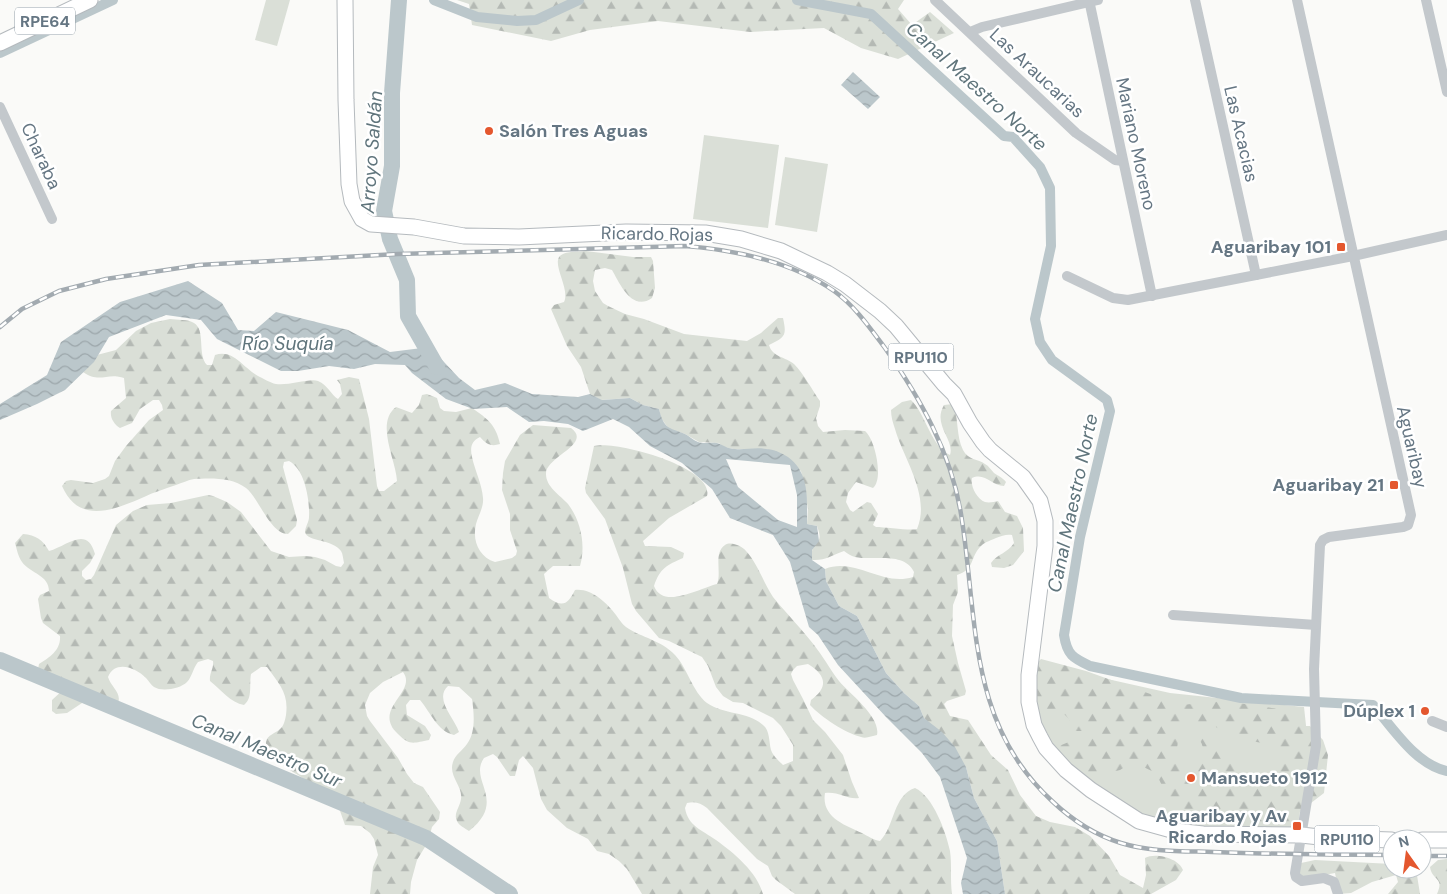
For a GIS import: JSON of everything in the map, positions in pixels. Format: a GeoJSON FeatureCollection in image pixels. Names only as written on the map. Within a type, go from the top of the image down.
{"type":"FeatureCollection","features":[{"type":"Feature","properties":{"kind":"main road","name":"RPE64"},"geometry":{"type":"LineString","coordinates":[[0,43],[90,0]]}},
{"type":"Feature","properties":{"kind":"main road","name":"Ricardo Rojas"},"geometry":{"type":"LineString","coordinates":[[338,0],[345,63]]}},
{"type":"Feature","properties":{"kind":"main road","name":"Ricardo Rojas"},"geometry":{"type":"LineString","coordinates":[[345,0],[345,63],[350,196],[358,215],[366,222],[371,224],[402,225],[464,236],[519,237],[626,232],[705,233],[741,239],[780,250],[845,284],[896,326],[954,394],[983,442],[1023,477],[1040,501],[1045,521],[1045,546],[1028,689],[1034,725],[1046,748],[1079,782],[1139,821],[1175,831],[1203,834],[1301,835]]}},
{"type":"Feature","properties":{"kind":"main road","name":"RPU110"},"geometry":{"type":"LineString","coordinates":[[1301,835],[1382,840]]}},
{"type":"Feature","properties":{"kind":"main road"},"geometry":{"type":"LineString","coordinates":[[1432,840],[1447,840]]}},
{"type":"Feature","properties":{"kind":"street","name":"Las Araucarias"},"geometry":{"type":"LineString","coordinates":[[935,0],[1076,133],[1116,160],[1123,161]]}},
{"type":"Feature","properties":{"kind":"street","name":"Las Acacias"},"geometry":{"type":"LineString","coordinates":[[1195,0],[1256,275]]}},
{"type":"Feature","properties":{"kind":"street","name":"Aguaribay"},"geometry":{"type":"LineString","coordinates":[[1297,0],[1411,515],[1408,525],[1403,527],[1329,537],[1323,540],[1320,545],[1314,670],[1316,746],[1295,868],[1296,877],[1302,881],[1329,879],[1334,882],[1338,894]]}},
{"type":"Feature","properties":{"kind":"street"},"geometry":{"type":"LineString","coordinates":[[1426,0],[1447,92]]}},
{"type":"Feature","properties":{"kind":"street"},"geometry":{"type":"LineString","coordinates":[[970,32],[982,26],[1092,1]]}},
{"type":"Feature","properties":{"kind":"street","name":"Mariano Moreno"},"geometry":{"type":"LineString","coordinates":[[1092,1],[1123,161],[1152,296]]}},
{"type":"Feature","properties":{"kind":"street","name":"Charaba"},"geometry":{"type":"LineString","coordinates":[[0,106],[52,219]]}},
{"type":"Feature","properties":{"kind":"street"},"geometry":{"type":"LineString","coordinates":[[1068,276],[1121,300],[1152,296],[1353,256],[1447,235]]}},
{"type":"Feature","properties":{"kind":"street"},"geometry":{"type":"LineString","coordinates":[[1174,615],[1316,625]]}},
{"type":"Feature","properties":{"kind":"street"},"geometry":{"type":"LineString","coordinates":[[1432,721],[1447,727]]}},
{"type":"Feature","properties":{"kind":"green space"},"geometry":{"type":"Polygon","coordinates":[[[266,0],[290,0],[277,46],[255,40],[266,0]]]}},
{"type":"Feature","properties":{"kind":"green space"},"geometry":{"type":"Polygon","coordinates":[[[457,0],[904,0],[898,9],[912,25],[930,12],[954,33],[898,59],[861,48],[824,28],[750,32],[658,21],[590,30],[551,41],[472,25],[469,4],[457,0]]]}},
{"type":"Feature","properties":{"kind":"green space"},"geometry":{"type":"Polygon","coordinates":[[[704,135],[779,145],[768,228],[693,219],[704,135]]]}},
{"type":"Feature","properties":{"kind":"green space"},"geometry":{"type":"Polygon","coordinates":[[[785,157],[828,164],[817,232],[775,225],[785,157]]]}},
{"type":"Feature","properties":{"kind":"green space"},"geometry":{"type":"Polygon","coordinates":[[[586,251],[633,257],[651,257],[655,288],[652,298],[645,301],[638,302],[633,299],[623,289],[612,270],[605,268],[595,270],[593,281],[595,291],[603,303],[625,314],[684,334],[747,341],[761,333],[778,318],[783,318],[784,335],[769,345],[773,352],[798,368],[820,401],[816,418],[818,426],[823,432],[865,431],[869,435],[877,459],[878,476],[876,483],[873,488],[856,482],[848,493],[846,502],[853,512],[867,502],[871,503],[878,514],[873,525],[876,527],[917,529],[920,516],[919,491],[899,441],[891,410],[902,402],[911,400],[933,438],[950,455],[951,449],[942,426],[941,412],[944,405],[953,404],[959,439],[965,453],[970,458],[982,462],[1006,482],[1004,486],[981,477],[972,478],[975,492],[985,502],[998,501],[1005,512],[1017,516],[1023,528],[1024,551],[1013,565],[1004,568],[992,567],[991,563],[993,560],[1009,549],[1014,543],[1012,535],[996,538],[982,545],[975,554],[970,566],[957,575],[958,592],[953,605],[952,636],[966,691],[965,695],[947,701],[944,704],[950,716],[968,720],[991,755],[1008,770],[1020,795],[1036,816],[1050,822],[1075,827],[1090,836],[1109,856],[1120,875],[1143,888],[1146,875],[1145,858],[1149,856],[1166,857],[1177,862],[1183,870],[1176,880],[1151,894],[1005,894],[997,841],[974,798],[966,767],[924,718],[919,706],[886,673],[857,616],[839,606],[826,581],[825,569],[836,566],[847,567],[879,576],[902,579],[913,577],[914,572],[903,561],[888,558],[855,557],[844,551],[825,559],[812,560],[813,547],[820,536],[817,526],[807,524],[808,509],[801,471],[767,449],[734,449],[723,447],[719,443],[699,442],[685,434],[669,429],[661,418],[659,409],[643,405],[630,398],[601,400],[590,394],[581,367],[567,346],[551,309],[554,305],[564,302],[565,296],[558,262],[559,257],[568,252],[586,251]]]}},
{"type":"Feature","properties":{"kind":"green space"},"geometry":{"type":"Polygon","coordinates":[[[170,319],[189,321],[198,326],[202,355],[207,365],[212,365],[215,355],[228,355],[271,383],[281,384],[314,380],[324,385],[338,399],[342,394],[337,380],[349,377],[359,379],[369,419],[379,491],[384,491],[397,481],[387,432],[387,422],[390,414],[396,407],[412,413],[419,405],[422,395],[427,394],[437,398],[440,408],[444,411],[456,412],[472,408],[483,416],[494,427],[500,444],[489,444],[480,437],[472,445],[472,457],[483,498],[475,536],[481,552],[489,560],[495,562],[512,558],[516,555],[517,551],[510,530],[510,514],[502,490],[505,461],[520,435],[533,425],[571,428],[576,434],[576,440],[553,462],[546,474],[548,483],[568,504],[576,518],[581,534],[582,558],[580,566],[553,566],[544,574],[549,598],[562,604],[570,599],[575,590],[587,591],[598,597],[626,627],[658,642],[670,650],[707,703],[721,710],[750,717],[763,725],[768,733],[772,752],[783,765],[793,761],[793,745],[781,726],[773,718],[743,703],[733,702],[723,696],[716,687],[708,666],[702,657],[659,638],[636,611],[632,604],[623,568],[605,519],[586,493],[585,488],[594,446],[622,447],[641,452],[661,458],[696,475],[705,485],[707,496],[669,518],[643,541],[645,546],[671,547],[684,553],[683,558],[668,565],[662,571],[654,586],[659,593],[673,597],[682,596],[717,584],[721,548],[727,544],[733,544],[746,551],[773,597],[814,645],[839,681],[870,713],[877,728],[877,735],[863,738],[848,732],[827,719],[810,705],[811,700],[823,686],[822,677],[819,672],[808,664],[797,666],[793,670],[791,674],[793,680],[813,720],[843,755],[859,798],[825,793],[825,801],[830,814],[842,823],[880,841],[889,827],[902,797],[915,788],[922,792],[938,815],[948,843],[951,856],[952,894],[795,894],[776,880],[768,866],[757,859],[707,808],[693,802],[687,803],[685,808],[692,823],[723,845],[744,864],[756,878],[763,894],[642,894],[627,869],[619,861],[609,854],[597,851],[588,839],[567,828],[547,810],[541,799],[533,768],[523,756],[519,760],[515,776],[510,776],[493,754],[484,758],[480,766],[480,775],[487,800],[486,810],[480,820],[469,831],[459,824],[456,818],[461,794],[452,772],[452,767],[455,757],[467,744],[472,734],[474,716],[472,699],[459,687],[448,686],[444,691],[443,697],[446,708],[459,732],[454,735],[439,726],[420,700],[410,700],[406,705],[407,715],[425,726],[431,735],[429,740],[415,743],[409,742],[398,734],[391,725],[390,717],[392,709],[405,687],[406,679],[403,672],[383,682],[370,693],[365,705],[367,716],[414,783],[423,787],[440,812],[439,819],[432,827],[428,842],[417,860],[410,894],[370,894],[373,867],[378,855],[374,839],[370,833],[361,826],[345,825],[334,794],[282,765],[268,749],[266,742],[282,726],[287,707],[282,689],[267,667],[261,667],[251,674],[250,695],[244,705],[230,699],[210,681],[213,661],[208,659],[198,662],[187,682],[171,689],[157,689],[146,678],[131,668],[115,668],[108,677],[119,696],[118,703],[106,706],[85,701],[67,713],[56,714],[52,711],[52,700],[64,689],[63,684],[58,678],[41,672],[38,669],[39,664],[51,656],[57,649],[60,636],[43,623],[41,618],[38,599],[40,595],[49,591],[48,586],[43,578],[22,562],[15,543],[23,534],[39,539],[49,551],[76,540],[82,539],[87,541],[95,554],[82,571],[82,576],[86,580],[91,579],[116,525],[133,511],[147,505],[171,503],[208,495],[227,502],[241,512],[271,551],[289,557],[315,557],[341,567],[344,563],[342,552],[337,547],[310,538],[305,532],[309,517],[307,494],[303,478],[289,461],[284,462],[283,467],[297,520],[296,526],[288,534],[276,528],[270,522],[246,488],[228,480],[192,479],[109,510],[88,510],[78,506],[69,498],[62,486],[66,481],[93,483],[105,479],[109,476],[115,461],[126,446],[149,420],[163,410],[159,400],[153,400],[140,409],[132,423],[120,428],[113,421],[111,411],[126,398],[124,378],[113,376],[99,378],[83,372],[93,356],[116,350],[136,331],[151,323],[170,319]]]}},
{"type":"Feature","properties":{"kind":"green space"},"geometry":{"type":"Polygon","coordinates":[[[1041,659],[1086,671],[1181,705],[1224,701],[1279,709],[1294,716],[1305,726],[1310,726],[1323,740],[1328,755],[1324,793],[1298,813],[1291,827],[1245,826],[1232,820],[1192,818],[1176,815],[1156,773],[1133,762],[1120,770],[1108,773],[1106,767],[1095,776],[1084,775],[1059,746],[1093,732],[1088,723],[1082,731],[1075,731],[1069,719],[1061,711],[1058,725],[1046,724],[1032,696],[1035,665],[1041,659]],[[1181,726],[1176,753],[1179,762],[1189,767],[1199,765],[1203,750],[1202,743],[1197,736],[1215,737],[1230,759],[1242,762],[1240,774],[1249,780],[1269,777],[1275,773],[1278,764],[1274,751],[1266,747],[1267,744],[1236,738],[1214,726],[1181,726]]]}},
{"type":"Feature","properties":{"kind":"green space"},"geometry":{"type":"Polygon","coordinates":[[[1040,664],[1170,693],[1304,707],[1309,753],[1297,831],[1207,830],[1143,816],[1072,771],[1049,742],[1035,713],[1040,664]]]}},
{"type":"Feature","properties":{"kind":"green space"},"geometry":{"type":"Polygon","coordinates":[[[1447,859],[1447,894],[1437,894],[1440,885],[1432,873],[1432,865],[1438,860],[1447,859]]]}},
{"type":"Feature","properties":{"kind":"green space"},"geometry":{"type":"Polygon","coordinates":[[[1315,860],[1382,863],[1382,879],[1351,893],[1339,894],[1335,873],[1313,877],[1298,876],[1301,863],[1315,860]]]}},
{"type":"Feature","properties":{"kind":"green space"},"geometry":{"type":"Polygon","coordinates":[[[1397,879],[1418,879],[1420,894],[1388,894],[1398,882],[1397,879]]]}},
{"type":"Feature","properties":{"kind":"water"},"geometry":{"type":"Polygon","coordinates":[[[853,72],[880,97],[868,109],[841,85],[853,72]]]}},
{"type":"Feature","properties":{"kind":"water","name":"Río Suquía"},"geometry":{"type":"Polygon","coordinates":[[[188,281],[222,303],[238,330],[254,331],[276,312],[348,330],[390,352],[430,347],[459,378],[475,390],[505,383],[532,394],[578,397],[590,394],[602,400],[630,398],[643,405],[659,409],[665,424],[698,442],[717,443],[732,449],[769,449],[788,457],[795,463],[804,479],[807,496],[807,524],[817,526],[819,541],[812,550],[812,560],[825,569],[826,581],[839,606],[857,616],[886,673],[919,706],[924,718],[942,732],[955,747],[966,767],[974,798],[997,841],[1005,894],[963,894],[961,883],[967,858],[940,777],[922,753],[838,665],[818,635],[809,627],[790,562],[773,535],[730,518],[712,489],[682,463],[650,446],[629,427],[613,419],[583,431],[568,424],[544,421],[529,422],[507,407],[473,409],[446,399],[412,373],[405,365],[375,364],[354,369],[329,366],[298,371],[281,371],[217,339],[201,320],[166,315],[109,337],[94,362],[65,390],[0,420],[0,404],[47,375],[61,342],[120,302],[188,281]],[[726,459],[738,487],[778,520],[797,527],[797,495],[790,465],[726,459]]]}},
{"type":"Feature","properties":{"kind":"waterway","name":"Canal Maestro Norte"},"geometry":{"type":"LineString","coordinates":[[0,53],[113,0]]}},
{"type":"Feature","properties":{"kind":"waterway","name":"Arroyo Saldán"},"geometry":{"type":"LineString","coordinates":[[399,0],[392,93],[392,166],[384,211],[390,239],[407,280],[408,316],[437,367]]}},
{"type":"Feature","properties":{"kind":"waterway","name":"Canal Maestro Norte"},"geometry":{"type":"LineString","coordinates":[[434,0],[477,17],[517,21],[536,20],[579,0]]}},
{"type":"Feature","properties":{"kind":"waterway","name":"Canal Maestro Norte"},"geometry":{"type":"LineString","coordinates":[[797,0],[871,14],[1004,136],[1013,137],[1040,167],[1050,188],[1051,246],[1035,319],[1040,342],[1052,360],[1107,400],[1110,411],[1080,537],[1064,635],[1067,647],[1072,655],[1090,666],[1241,698],[1373,705],[1405,744],[1415,753],[1425,761],[1447,771]]}},
{"type":"Feature","properties":{"kind":"waterway","name":"Canal Maestro Sur"},"geometry":{"type":"LineString","coordinates":[[0,660],[426,838],[510,894]]}},
{"type":"Feature","properties":{"kind":"railway"},"geometry":{"type":"LineString","coordinates":[[0,327],[22,309],[59,291],[106,279],[199,265],[398,254],[685,246],[743,254],[782,265],[818,281],[842,297],[855,310],[885,348],[922,406],[942,447],[956,491],[961,514],[975,630],[981,667],[990,703],[1004,738],[1024,771],[1052,801],[1076,821],[1093,831],[1111,840],[1143,848],[1167,851],[1382,855]]}},
{"type":"Feature","properties":{"kind":"railway"},"geometry":{"type":"LineString","coordinates":[[1432,856],[1447,856]]}},
{"type":"Feature","properties":{"kind":"place","name":"Salón Tres Aguas"},"geometry":{"type":"Point","coordinates":[489,131]}},
{"type":"Feature","properties":{"kind":"place","name":"Aguaribay 101"},"geometry":{"type":"Point","coordinates":[1341,247]}},
{"type":"Feature","properties":{"kind":"place","name":"Aguaribay 21"},"geometry":{"type":"Point","coordinates":[1394,485]}},
{"type":"Feature","properties":{"kind":"place","name":"Dúplex 1"},"geometry":{"type":"Point","coordinates":[1425,711]}},
{"type":"Feature","properties":{"kind":"place","name":"Mansueto 1912"},"geometry":{"type":"Point","coordinates":[1191,778]}},
{"type":"Feature","properties":{"kind":"place","name":"Aguaribay y Av Ricardo Rojas"},"geometry":{"type":"Point","coordinates":[1297,826]}}]}
